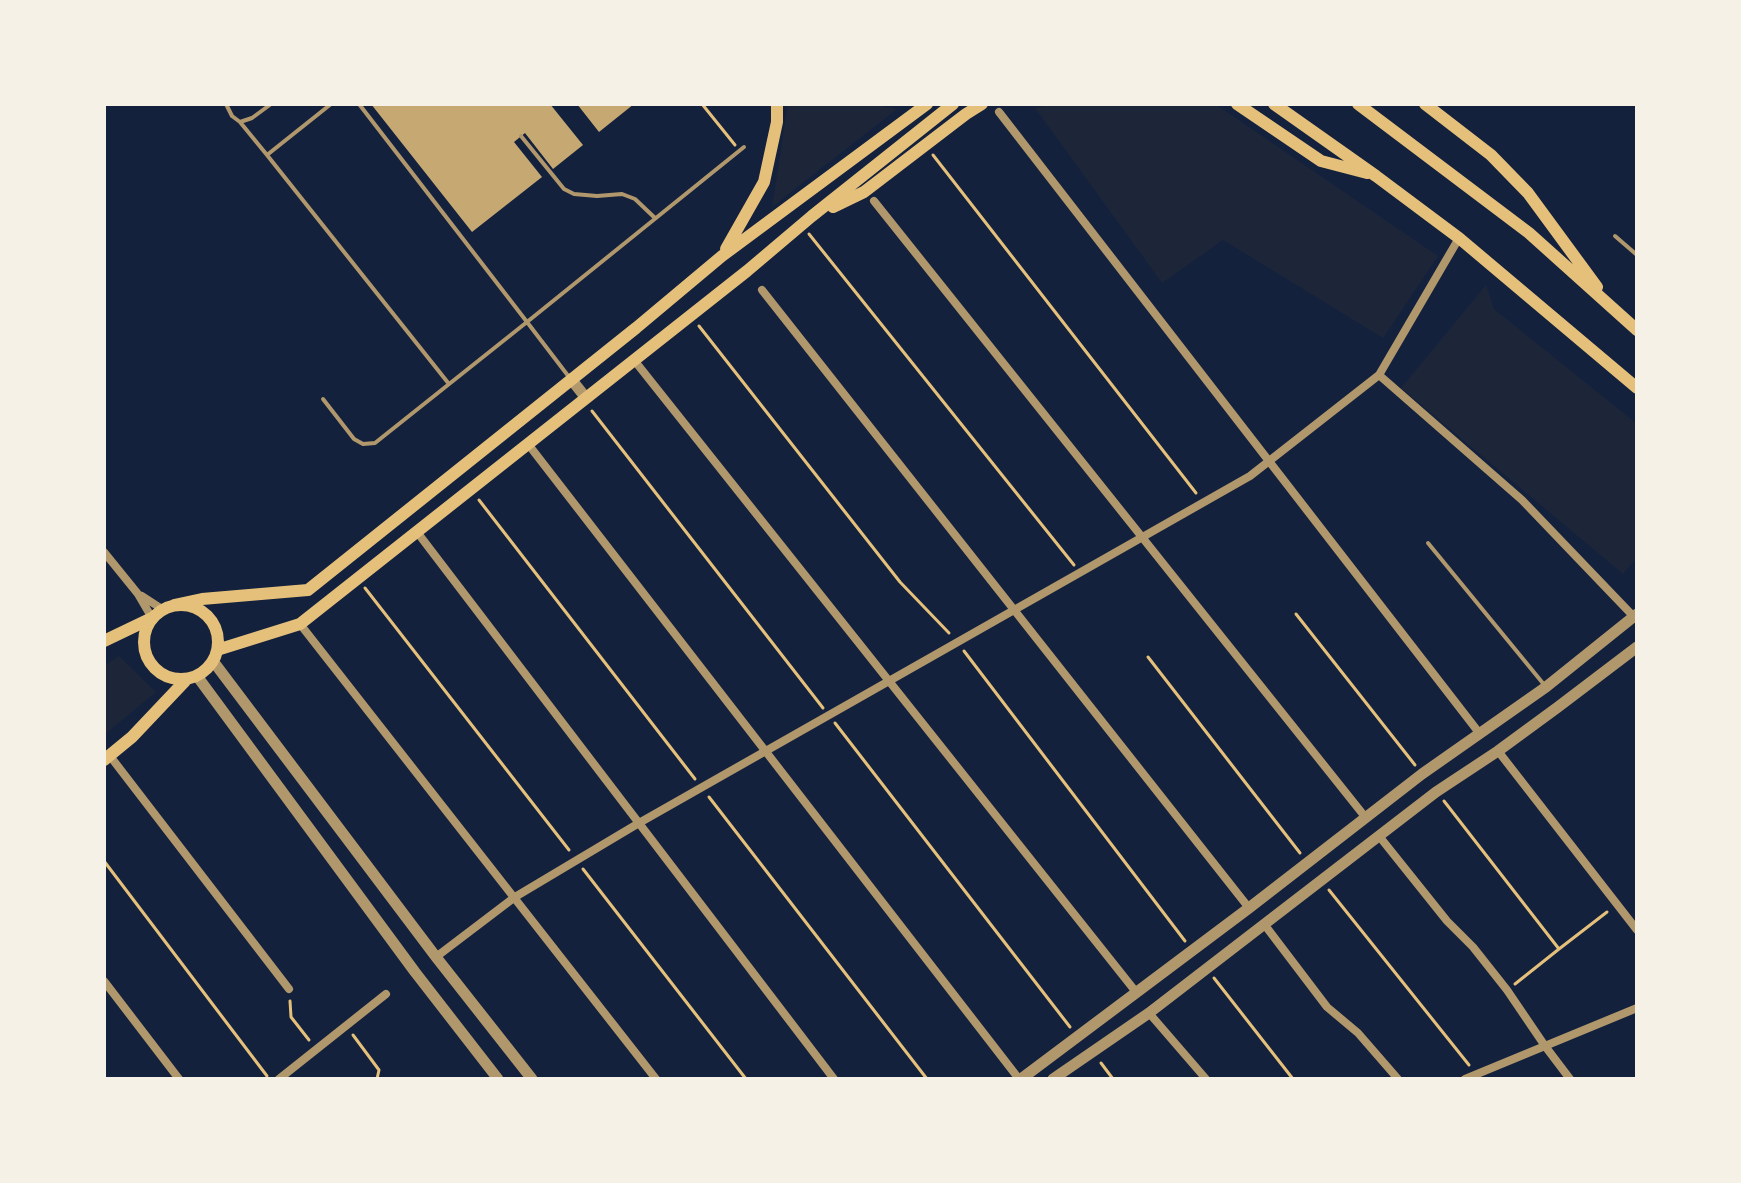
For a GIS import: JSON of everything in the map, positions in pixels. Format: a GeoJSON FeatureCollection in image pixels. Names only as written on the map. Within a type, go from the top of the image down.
{"type":"FeatureCollection","features":[{"type":"Feature","properties":{"kind":"main road"},"geometry":{"type":"LineString","coordinates":[[722,256],[764,182],[777,122],[777,104]]}},
{"type":"Feature","properties":{"kind":"main road"},"geometry":{"type":"LineString","coordinates":[[104,641],[162,611],[202,599],[308,590],[722,256],[927,104]]}},
{"type":"Feature","properties":{"kind":"main road"},"geometry":{"type":"LineString","coordinates":[[215,656],[300,624],[953,104]]}},
{"type":"Feature","properties":{"kind":"main road"},"geometry":{"type":"LineString","coordinates":[[807,220],[864,192],[982,104]]}},
{"type":"Feature","properties":{"kind":"main road"},"geometry":{"type":"LineString","coordinates":[[1237,104],[1321,161],[1376,176]]}},
{"type":"Feature","properties":{"kind":"main road"},"geometry":{"type":"LineString","coordinates":[[1274,104],[1459,238],[1637,388]]}},
{"type":"Feature","properties":{"kind":"main road"},"geometry":{"type":"LineString","coordinates":[[1358,104],[1529,233],[1637,330]]}},
{"type":"Feature","properties":{"kind":"main road"},"geometry":{"type":"LineString","coordinates":[[1425,104],[1491,155],[1528,193],[1613,309]]}},
{"type":"Feature","properties":{"kind":"main road"},"geometry":{"type":"LineString","coordinates":[[107,758],[191,678],[206,670],[215,656],[218,639],[209,617],[199,609],[186,605],[162,611],[146,629],[143,641],[151,665],[161,674],[173,679],[191,678]]}},
{"type":"Feature","properties":{"kind":"street"},"geometry":{"type":"LineString","coordinates":[[999,112],[1480,734]]}},
{"type":"Feature","properties":{"kind":"street"},"geometry":{"type":"LineString","coordinates":[[874,201],[1366,818]]}},
{"type":"Feature","properties":{"kind":"street"},"geometry":{"type":"LineString","coordinates":[[436,957],[515,897],[639,823],[1250,476],[1379,375],[1459,238]]}},
{"type":"Feature","properties":{"kind":"street"},"geometry":{"type":"LineString","coordinates":[[762,290],[1249,908]]}},
{"type":"Feature","properties":{"kind":"street"},"geometry":{"type":"LineString","coordinates":[[634,360],[1136,992]]}},
{"type":"Feature","properties":{"kind":"street"},"geometry":{"type":"LineString","coordinates":[[528,444],[1020,1079],[1422,774],[1546,687],[1636,617],[1522,500],[1379,375]]}},
{"type":"Feature","properties":{"kind":"street"},"geometry":{"type":"LineString","coordinates":[[571,379],[586,398]]}},
{"type":"Feature","properties":{"kind":"street"},"geometry":{"type":"LineString","coordinates":[[417,532],[834,1079]]}},
{"type":"Feature","properties":{"kind":"street"},"geometry":{"type":"LineString","coordinates":[[104,552],[138,594],[162,611]]}},
{"type":"Feature","properties":{"kind":"street"},"geometry":{"type":"LineString","coordinates":[[300,624],[656,1079]]}},
{"type":"Feature","properties":{"kind":"street"},"geometry":{"type":"LineString","coordinates":[[1053,1079],[1149,1013],[1436,792],[1498,751],[1637,647]]}},
{"type":"Feature","properties":{"kind":"street"},"geometry":{"type":"LineString","coordinates":[[215,656],[436,957],[532,1079]]}},
{"type":"Feature","properties":{"kind":"street"},"geometry":{"type":"LineString","coordinates":[[191,678],[498,1079]]}},
{"type":"Feature","properties":{"kind":"street"},"geometry":{"type":"LineString","coordinates":[[1498,751],[1637,930]]}},
{"type":"Feature","properties":{"kind":"street"},"geometry":{"type":"LineString","coordinates":[[107,758],[289,989]]}},
{"type":"Feature","properties":{"kind":"street"},"geometry":{"type":"LineString","coordinates":[[1379,836],[1507,990],[1570,1079]]}},
{"type":"Feature","properties":{"kind":"street"},"geometry":{"type":"LineString","coordinates":[[1264,924],[1327,1007],[1358,1033],[1398,1079]]}},
{"type":"Feature","properties":{"kind":"street"},"geometry":{"type":"LineString","coordinates":[[104,981],[179,1079]]}},
{"type":"Feature","properties":{"kind":"street"},"geometry":{"type":"LineString","coordinates":[[279,1079],[386,994]]}},
{"type":"Feature","properties":{"kind":"street"},"geometry":{"type":"LineString","coordinates":[[1465,1079],[1637,1008]]}},
{"type":"Feature","properties":{"kind":"street"},"geometry":{"type":"LineString","coordinates":[[1149,1013],[1206,1079]]}},
{"type":"Feature","properties":{"kind":"lane"},"geometry":{"type":"LineString","coordinates":[[226,104],[232,116],[267,155],[449,384]]}},
{"type":"Feature","properties":{"kind":"lane"},"geometry":{"type":"LineString","coordinates":[[240,122],[252,118],[271,104]]}},
{"type":"Feature","properties":{"kind":"lane"},"geometry":{"type":"LineString","coordinates":[[267,155],[331,104]]}},
{"type":"Feature","properties":{"kind":"lane"},"geometry":{"type":"LineString","coordinates":[[359,104],[571,379]]}},
{"type":"Feature","properties":{"kind":"lane"},"geometry":{"type":"LineString","coordinates":[[521,136],[564,189],[574,194],[597,196],[622,194],[635,199],[655,218]]}},
{"type":"Feature","properties":{"kind":"lane"},"geometry":{"type":"LineString","coordinates":[[323,399],[354,439],[363,444],[375,443],[742,149]]}},
{"type":"Feature","properties":{"kind":"lane"},"geometry":{"type":"LineString","coordinates":[[1615,236],[1637,255]]}},
{"type":"Feature","properties":{"kind":"lane"},"geometry":{"type":"LineString","coordinates":[[1428,543],[1546,687]]}},
{"type":"Feature","properties":{"kind":"path"},"geometry":{"type":"LineString","coordinates":[[702,104],[742,149]]}},
{"type":"Feature","properties":{"kind":"path"},"geometry":{"type":"LineString","coordinates":[[925,145],[1204,502]]}},
{"type":"Feature","properties":{"kind":"path"},"geometry":{"type":"LineString","coordinates":[[807,220],[1080,572]]}},
{"type":"Feature","properties":{"kind":"path"},"geometry":{"type":"LineString","coordinates":[[690,315],[900,582],[957,642],[1192,950]]}},
{"type":"Feature","properties":{"kind":"path"},"geometry":{"type":"LineString","coordinates":[[358,578],[746,1079]]}},
{"type":"Feature","properties":{"kind":"path"},"geometry":{"type":"LineString","coordinates":[[1296,614],[1422,774]]}},
{"type":"Feature","properties":{"kind":"path"},"geometry":{"type":"LineString","coordinates":[[1148,657],[1308,862]]}},
{"type":"Feature","properties":{"kind":"path"},"geometry":{"type":"LineString","coordinates":[[1436,792],[1559,949]]}},
{"type":"Feature","properties":{"kind":"path"},"geometry":{"type":"LineString","coordinates":[[104,861],[270,1079]]}},
{"type":"Feature","properties":{"kind":"path"},"geometry":{"type":"LineString","coordinates":[[1321,880],[1476,1074]]}},
{"type":"Feature","properties":{"kind":"path"},"geometry":{"type":"LineString","coordinates":[[1507,990],[1617,905]]}},
{"type":"Feature","properties":{"kind":"path"},"geometry":{"type":"LineString","coordinates":[[1207,969],[1293,1079]]}},
{"type":"Feature","properties":{"kind":"path"},"geometry":{"type":"LineString","coordinates":[[289,989],[291,1017],[316,1048]]}},
{"type":"Feature","properties":{"kind":"path"},"geometry":{"type":"LineString","coordinates":[[346,1026],[379,1070],[377,1079]]}},
{"type":"Feature","properties":{"kind":"path"},"geometry":{"type":"LineString","coordinates":[[1093,1052],[1113,1079]]}},
{"type":"Feature","properties":{"kind":"shaded area"},"geometry":{"type":"Polygon","coordinates":[[[788,104],[871,104],[897,109],[772,207],[788,104]]]}},
{"type":"Feature","properties":{"kind":"shaded area"},"geometry":{"type":"Polygon","coordinates":[[[1055,104],[1215,104],[1438,256],[1383,338],[1223,240],[1162,283],[1035,108],[1055,104]]]}},
{"type":"Feature","properties":{"kind":"shaded area"},"geometry":{"type":"Polygon","coordinates":[[[1486,285],[1494,309],[1637,424],[1637,557],[1623,574],[1401,388],[1486,285]]]}},
{"type":"Feature","properties":{"kind":"shaded area"},"geometry":{"type":"Polygon","coordinates":[[[119,656],[156,692],[104,735],[104,666],[119,656]]]}},
{"type":"Feature","properties":{"kind":"building"},"geometry":{"type":"Polygon","coordinates":[[[371,104],[550,104],[583,145],[553,169],[525,133],[514,142],[542,177],[472,232],[371,104]]]}},
{"type":"Feature","properties":{"kind":"building"},"geometry":{"type":"Polygon","coordinates":[[[577,104],[634,104],[599,132],[577,104]]]}}]}
